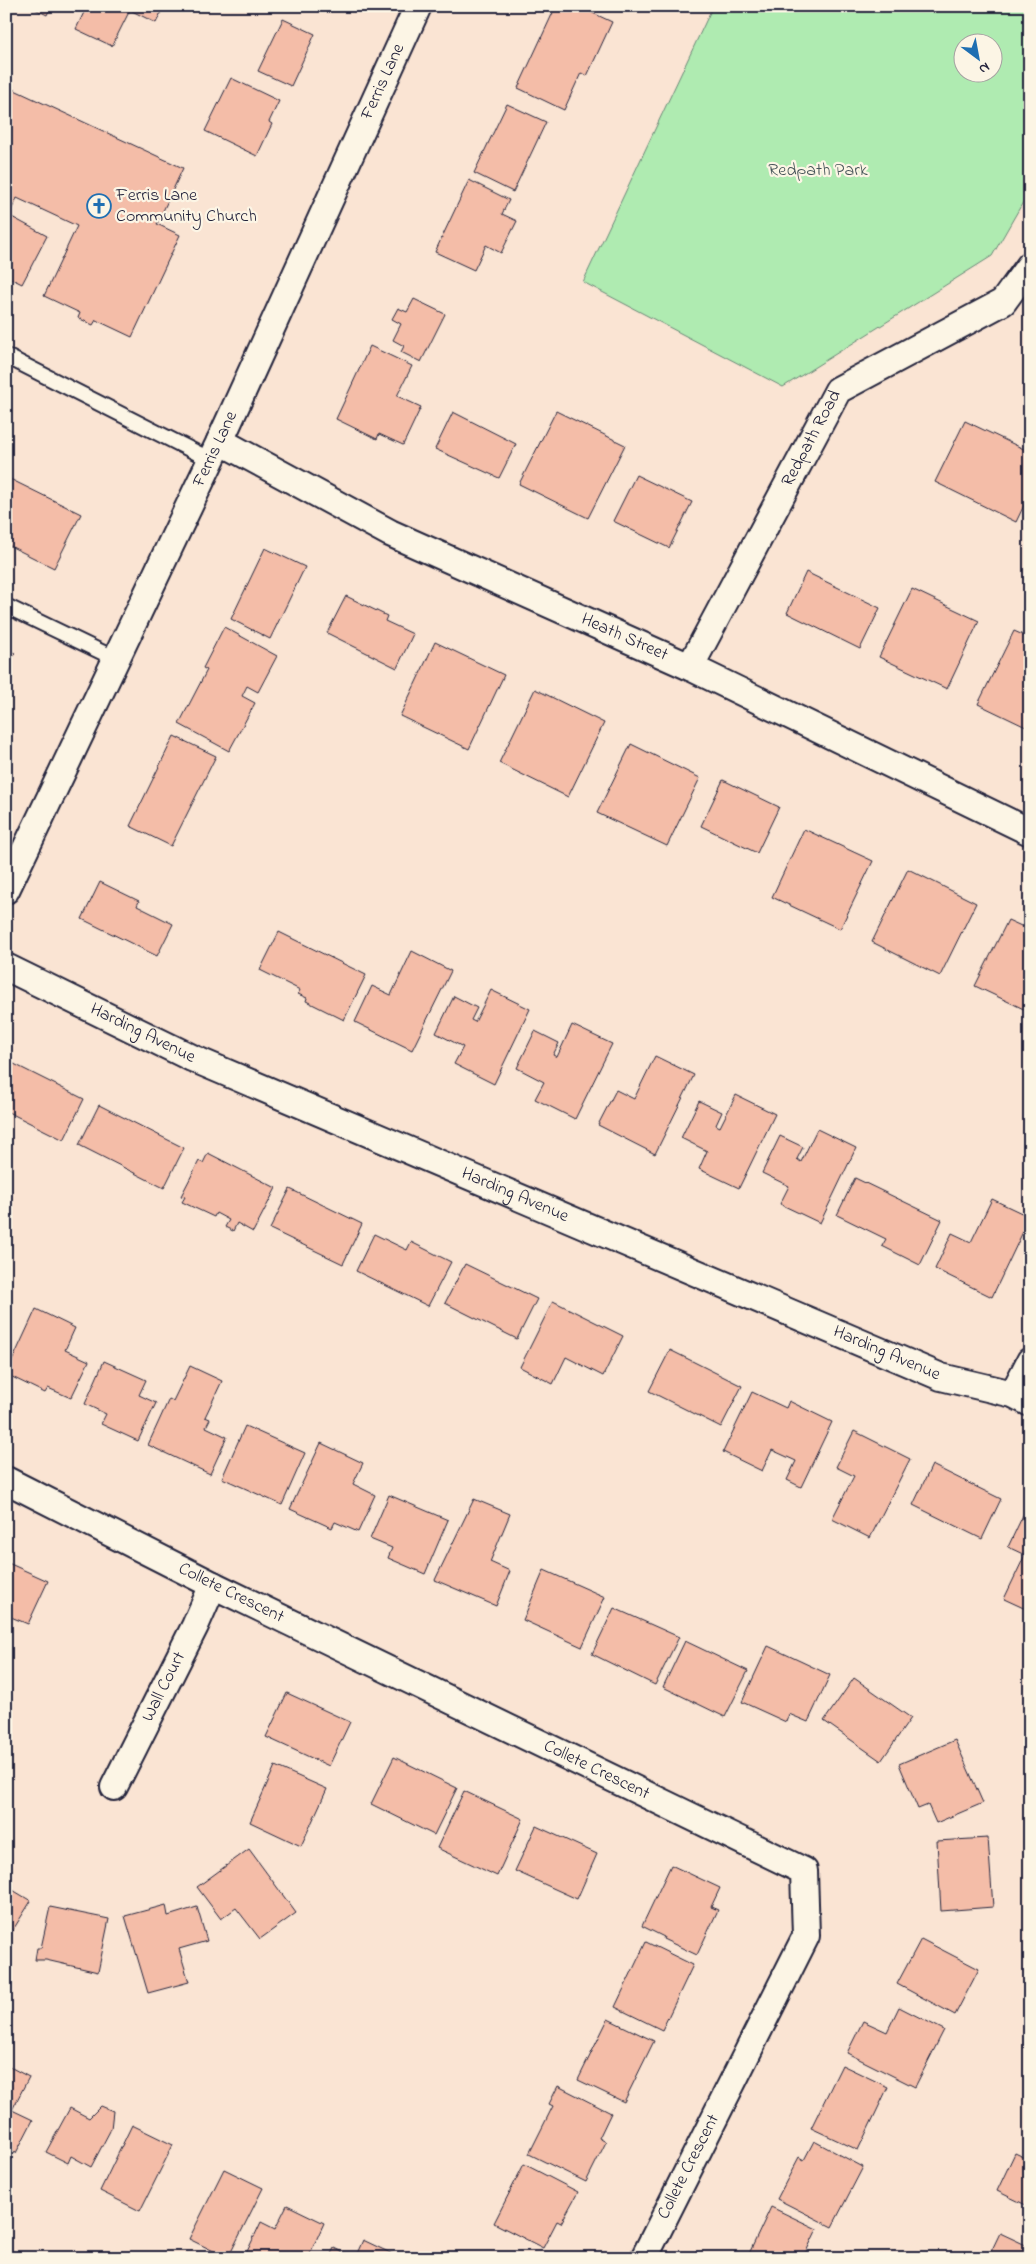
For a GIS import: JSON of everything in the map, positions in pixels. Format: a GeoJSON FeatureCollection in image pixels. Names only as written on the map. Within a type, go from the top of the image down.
{"type":"FeatureCollection","features":[{"type":"Feature","properties":{"kind":"street","name":"Ferris Lane"},"geometry":{"type":"LineString","coordinates":[[6,890],[216,451],[416,7]]}},
{"type":"Feature","properties":{"kind":"street","name":"Redpath Road"},"geometry":{"type":"LineString","coordinates":[[690,667],[838,390],[1003,302],[1030,265]]}},
{"type":"Feature","properties":{"kind":"street","name":"Heath Street"},"geometry":{"type":"LineString","coordinates":[[216,451],[390,533],[690,667],[1030,832]]}},
{"type":"Feature","properties":{"kind":"street","name":"Harding Avenue"},"geometry":{"type":"LineString","coordinates":[[6,967],[192,1058],[923,1369],[942,1377],[1021,1398]]}},
{"type":"Feature","properties":{"kind":"street"},"geometry":{"type":"LineString","coordinates":[[1021,1398],[1030,1361]]}},
{"type":"Feature","properties":{"kind":"street","name":"Collete Crescent"},"geometry":{"type":"LineString","coordinates":[[6,1480],[213,1585],[804,1871],[806,1936],[644,2258]]}},
{"type":"Feature","properties":{"kind":"street","name":"Wall Court"},"geometry":{"type":"LineString","coordinates":[[114,1787],[195,1626],[213,1585]]}},
{"type":"Feature","properties":{"kind":"lane"},"geometry":{"type":"LineString","coordinates":[[6,356],[216,451]]}},
{"type":"Feature","properties":{"kind":"lane"},"geometry":{"type":"LineString","coordinates":[[6,606],[116,659]]}},
{"type":"Feature","properties":{"kind":"green space","name":"Redpath Park"},"geometry":{"type":"Polygon","coordinates":[[[713,6],[1030,6],[1030,190],[992,256],[783,387],[583,282],[713,6]]]}},
{"type":"Feature","properties":{"kind":"building"},"geometry":{"type":"Polygon","coordinates":[[[29,6],[51,6],[47,15],[29,6]]]}},
{"type":"Feature","properties":{"kind":"building"},"geometry":{"type":"Polygon","coordinates":[[[87,6],[164,6],[156,23],[130,10],[112,46],[76,29],[87,6]]]}},
{"type":"Feature","properties":{"kind":"building"},"geometry":{"type":"Polygon","coordinates":[[[556,6],[578,6],[612,22],[587,76],[581,73],[564,110],[518,88],[556,6]]]}},
{"type":"Feature","properties":{"kind":"building"},"geometry":{"type":"Polygon","coordinates":[[[283,19],[315,34],[291,86],[258,71],[283,19]]]}},
{"type":"Feature","properties":{"kind":"building"},"geometry":{"type":"Polygon","coordinates":[[[231,78],[279,101],[269,122],[272,124],[257,156],[205,131],[231,78]]]}},
{"type":"Feature","properties":{"kind":"building","name":"Ferris Lane Community Church"},"geometry":{"type":"Polygon","coordinates":[[[6,86],[183,168],[157,224],[180,235],[132,337],[96,320],[93,325],[78,318],[80,313],[44,296],[77,226],[17,198],[9,215],[6,214],[6,86]]]}},
{"type":"Feature","properties":{"kind":"building"},"geometry":{"type":"Polygon","coordinates":[[[507,104],[546,122],[513,192],[474,173],[507,104]]]}},
{"type":"Feature","properties":{"kind":"building"},"geometry":{"type":"Polygon","coordinates":[[[469,180],[509,200],[502,214],[517,221],[501,253],[486,245],[474,270],[435,252],[469,180]]]}},
{"type":"Feature","properties":{"kind":"building"},"geometry":{"type":"Polygon","coordinates":[[[10,216],[47,236],[22,284],[6,276],[6,224],[10,216]]]}},
{"type":"Feature","properties":{"kind":"building"},"geometry":{"type":"Polygon","coordinates":[[[414,299],[445,314],[421,362],[401,352],[404,346],[393,340],[401,324],[392,319],[398,308],[407,312],[414,299]]]}},
{"type":"Feature","properties":{"kind":"building"},"geometry":{"type":"Polygon","coordinates":[[[370,346],[412,366],[397,396],[421,407],[403,445],[379,434],[377,439],[336,419],[370,346]]]}},
{"type":"Feature","properties":{"kind":"building"},"geometry":{"type":"Polygon","coordinates":[[[556,411],[625,445],[588,518],[519,484],[556,411]]]}},
{"type":"Feature","properties":{"kind":"building"},"geometry":{"type":"Polygon","coordinates":[[[453,412],[516,444],[499,478],[435,449],[453,412]]]}},
{"type":"Feature","properties":{"kind":"building"},"geometry":{"type":"Polygon","coordinates":[[[965,421],[1030,452],[1030,493],[1016,522],[935,482],[965,421]]]}},
{"type":"Feature","properties":{"kind":"building"},"geometry":{"type":"Polygon","coordinates":[[[636,475],[692,502],[669,548],[613,521],[636,475]]]}},
{"type":"Feature","properties":{"kind":"building"},"geometry":{"type":"Polygon","coordinates":[[[6,477],[81,514],[54,568],[6,544],[6,477]]]}},
{"type":"Feature","properties":{"kind":"building"},"geometry":{"type":"Polygon","coordinates":[[[265,548],[305,567],[270,639],[231,619],[265,548]]]}},
{"type":"Feature","properties":{"kind":"building"},"geometry":{"type":"Polygon","coordinates":[[[806,572],[880,608],[860,649],[787,613],[806,572]]]}},
{"type":"Feature","properties":{"kind":"building"},"geometry":{"type":"Polygon","coordinates":[[[912,589],[979,621],[947,689],[879,657],[912,589]]]}},
{"type":"Feature","properties":{"kind":"building"},"geometry":{"type":"Polygon","coordinates":[[[346,596],[387,616],[385,621],[413,634],[397,668],[327,633],[346,596]]]}},
{"type":"Feature","properties":{"kind":"building"},"geometry":{"type":"Polygon","coordinates":[[[224,627],[277,656],[258,692],[247,686],[242,696],[255,703],[229,751],[179,724],[207,670],[203,668],[224,627]]]}},
{"type":"Feature","properties":{"kind":"building"},"geometry":{"type":"Polygon","coordinates":[[[1014,631],[1030,638],[1030,729],[978,704],[1014,631]]]}},
{"type":"Feature","properties":{"kind":"building"},"geometry":{"type":"Polygon","coordinates":[[[435,642],[504,675],[469,749],[400,716],[435,642]]]}},
{"type":"Feature","properties":{"kind":"building"},"geometry":{"type":"Polygon","coordinates":[[[6,649],[15,653],[6,670],[6,649]]]}},
{"type":"Feature","properties":{"kind":"building"},"geometry":{"type":"Polygon","coordinates":[[[535,689],[604,723],[568,797],[499,763],[535,689]]]}},
{"type":"Feature","properties":{"kind":"building"},"geometry":{"type":"Polygon","coordinates":[[[174,736],[216,756],[171,846],[130,826],[174,736]]]}},
{"type":"Feature","properties":{"kind":"building"},"geometry":{"type":"Polygon","coordinates":[[[631,744],[700,778],[667,846],[597,813],[631,744]]]}},
{"type":"Feature","properties":{"kind":"building"},"geometry":{"type":"Polygon","coordinates":[[[723,780],[779,807],[757,853],[701,826],[723,780]]]}},
{"type":"Feature","properties":{"kind":"building"},"geometry":{"type":"Polygon","coordinates":[[[804,829],[873,861],[840,929],[772,897],[804,829]]]}},
{"type":"Feature","properties":{"kind":"building"},"geometry":{"type":"Polygon","coordinates":[[[908,869],[976,903],[940,976],[872,942],[908,869]]]}},
{"type":"Feature","properties":{"kind":"building"},"geometry":{"type":"Polygon","coordinates":[[[100,882],[139,901],[137,906],[173,924],[157,956],[82,919],[100,882]]]}},
{"type":"Feature","properties":{"kind":"building"},"geometry":{"type":"Polygon","coordinates":[[[1008,920],[1030,930],[1030,1012],[975,986],[1008,920]]]}},
{"type":"Feature","properties":{"kind":"building"},"geometry":{"type":"Polygon","coordinates":[[[279,932],[366,975],[344,1020],[306,1001],[307,998],[298,994],[300,990],[260,970],[279,932]]]}},
{"type":"Feature","properties":{"kind":"building"},"geometry":{"type":"Polygon","coordinates":[[[412,951],[451,971],[412,1050],[355,1022],[372,986],[391,995],[412,951]]]}},
{"type":"Feature","properties":{"kind":"building"},"geometry":{"type":"Polygon","coordinates":[[[491,990],[530,1009],[494,1084],[454,1064],[463,1047],[436,1033],[454,996],[477,1008],[471,1020],[475,1022],[491,990]]]}},
{"type":"Feature","properties":{"kind":"building"},"geometry":{"type":"Polygon","coordinates":[[[572,1025],[612,1044],[575,1119],[535,1099],[544,1082],[517,1068],[535,1031],[559,1043],[553,1055],[557,1057],[572,1025]]]}},
{"type":"Feature","properties":{"kind":"building"},"geometry":{"type":"Polygon","coordinates":[[[655,1056],[694,1075],[655,1154],[598,1125],[616,1090],[634,1099],[655,1056]]]}},
{"type":"Feature","properties":{"kind":"building"},"geometry":{"type":"Polygon","coordinates":[[[6,1060],[84,1099],[64,1140],[6,1111],[6,1060]]]}},
{"type":"Feature","properties":{"kind":"building"},"geometry":{"type":"Polygon","coordinates":[[[736,1095],[775,1114],[739,1188],[699,1169],[707,1151],[681,1138],[699,1101],[722,1112],[716,1125],[720,1127],[736,1095]]]}},
{"type":"Feature","properties":{"kind":"building"},"geometry":{"type":"Polygon","coordinates":[[[99,1105],[184,1148],[164,1188],[79,1145],[99,1105]]]}},
{"type":"Feature","properties":{"kind":"building"},"geometry":{"type":"Polygon","coordinates":[[[817,1129],[856,1148],[820,1223],[780,1204],[789,1186],[762,1173],[780,1136],[803,1147],[797,1159],[801,1162],[817,1129]]]}},
{"type":"Feature","properties":{"kind":"building"},"geometry":{"type":"Polygon","coordinates":[[[208,1153],[276,1188],[253,1232],[237,1223],[233,1231],[225,1227],[229,1220],[216,1213],[214,1217],[182,1202],[185,1197],[181,1196],[199,1161],[203,1163],[208,1153]]]}},
{"type":"Feature","properties":{"kind":"building"},"geometry":{"type":"Polygon","coordinates":[[[855,1178],[942,1220],[920,1265],[882,1246],[886,1239],[837,1215],[855,1178]]]}},
{"type":"Feature","properties":{"kind":"building"},"geometry":{"type":"Polygon","coordinates":[[[290,1189],[362,1224],[343,1264],[270,1229],[290,1189]]]}},
{"type":"Feature","properties":{"kind":"building"},"geometry":{"type":"Polygon","coordinates":[[[992,1199],[1030,1217],[992,1297],[935,1269],[952,1233],[971,1242],[992,1199]]]}},
{"type":"Feature","properties":{"kind":"building"},"geometry":{"type":"Polygon","coordinates":[[[374,1234],[407,1250],[411,1242],[451,1262],[428,1306],[356,1271],[374,1234]]]}},
{"type":"Feature","properties":{"kind":"building"},"geometry":{"type":"Polygon","coordinates":[[[465,1264],[537,1299],[517,1339],[445,1303],[465,1264]]]}},
{"type":"Feature","properties":{"kind":"building"},"geometry":{"type":"Polygon","coordinates":[[[553,1301],[623,1336],[603,1376],[566,1357],[553,1384],[520,1367],[553,1301]]]}},
{"type":"Feature","properties":{"kind":"building"},"geometry":{"type":"Polygon","coordinates":[[[36,1309],[75,1328],[65,1350],[89,1361],[71,1398],[48,1388],[45,1393],[6,1374],[36,1309]]]}},
{"type":"Feature","properties":{"kind":"building"},"geometry":{"type":"Polygon","coordinates":[[[670,1350],[742,1386],[721,1427],[649,1391],[670,1350]]]}},
{"type":"Feature","properties":{"kind":"building"},"geometry":{"type":"Polygon","coordinates":[[[104,1361],[146,1380],[139,1395],[156,1403],[138,1441],[101,1424],[106,1414],[85,1404],[104,1361]]]}},
{"type":"Feature","properties":{"kind":"building"},"geometry":{"type":"Polygon","coordinates":[[[190,1366],[222,1381],[205,1417],[210,1419],[206,1427],[227,1437],[210,1474],[148,1445],[169,1399],[173,1401],[190,1366]]]}},
{"type":"Feature","properties":{"kind":"building"},"geometry":{"type":"Polygon","coordinates":[[[752,1392],[786,1408],[789,1401],[832,1422],[801,1487],[787,1480],[796,1461],[772,1450],[762,1471],[723,1452],[752,1392]]]}},
{"type":"Feature","properties":{"kind":"building"},"geometry":{"type":"Polygon","coordinates":[[[245,1426],[305,1453],[282,1505],[222,1478],[245,1426]]]}},
{"type":"Feature","properties":{"kind":"building"},"geometry":{"type":"Polygon","coordinates":[[[854,1431],[910,1459],[870,1538],[832,1519],[854,1476],[836,1467],[854,1431]]]}},
{"type":"Feature","properties":{"kind":"building"},"geometry":{"type":"Polygon","coordinates":[[[321,1443],[363,1463],[353,1484],[375,1495],[358,1532],[335,1522],[332,1528],[290,1509],[321,1443]]]}},
{"type":"Feature","properties":{"kind":"building"},"geometry":{"type":"Polygon","coordinates":[[[932,1465],[1001,1499],[982,1539],[913,1505],[932,1465]]]}},
{"type":"Feature","properties":{"kind":"building"},"geometry":{"type":"Polygon","coordinates":[[[389,1495],[448,1520],[425,1574],[388,1558],[392,1548],[370,1539],[389,1495]]]}},
{"type":"Feature","properties":{"kind":"building"},"geometry":{"type":"Polygon","coordinates":[[[474,1499],[510,1514],[490,1562],[510,1571],[496,1606],[435,1580],[474,1499]]]}},
{"type":"Feature","properties":{"kind":"building"},"geometry":{"type":"Polygon","coordinates":[[[1025,1511],[1030,1513],[1030,1611],[1004,1599],[1025,1555],[1008,1547],[1025,1511]]]}},
{"type":"Feature","properties":{"kind":"building"},"geometry":{"type":"Polygon","coordinates":[[[6,1562],[48,1581],[28,1624],[6,1615],[6,1562]]]}},
{"type":"Feature","properties":{"kind":"building"},"geometry":{"type":"Polygon","coordinates":[[[544,1570],[605,1597],[582,1647],[523,1620],[544,1570]]]}},
{"type":"Feature","properties":{"kind":"building"},"geometry":{"type":"Polygon","coordinates":[[[614,1608],[679,1637],[655,1685],[592,1654],[614,1608]]]}},
{"type":"Feature","properties":{"kind":"building"},"geometry":{"type":"Polygon","coordinates":[[[685,1641],[748,1671],[725,1717],[663,1687],[685,1641]]]}},
{"type":"Feature","properties":{"kind":"building"},"geometry":{"type":"Polygon","coordinates":[[[768,1646],[830,1675],[808,1722],[789,1714],[786,1722],[742,1702],[768,1646]]]}},
{"type":"Feature","properties":{"kind":"building"},"geometry":{"type":"Polygon","coordinates":[[[854,1678],[911,1718],[881,1761],[824,1721],[854,1678]]]}},
{"type":"Feature","properties":{"kind":"building"},"geometry":{"type":"Polygon","coordinates":[[[287,1693],[350,1722],[329,1766],[266,1737],[287,1693]]]}},
{"type":"Feature","properties":{"kind":"building"},"geometry":{"type":"Polygon","coordinates":[[[955,1740],[983,1803],[936,1823],[928,1805],[918,1809],[899,1764],[955,1740]]]}},
{"type":"Feature","properties":{"kind":"building"},"geometry":{"type":"Polygon","coordinates":[[[394,1757],[457,1788],[434,1835],[371,1804],[394,1757]]]}},
{"type":"Feature","properties":{"kind":"building"},"geometry":{"type":"Polygon","coordinates":[[[275,1766],[327,1789],[301,1846],[250,1822],[275,1766]]]}},
{"type":"Feature","properties":{"kind":"building"},"geometry":{"type":"Polygon","coordinates":[[[464,1791],[523,1819],[497,1876],[437,1848],[464,1791]]]}},
{"type":"Feature","properties":{"kind":"building"},"geometry":{"type":"Polygon","coordinates":[[[536,1826],[597,1854],[577,1899],[515,1871],[536,1826]]]}},
{"type":"Feature","properties":{"kind":"building"},"geometry":{"type":"Polygon","coordinates":[[[988,1838],[993,1907],[941,1911],[937,1841],[988,1838]]]}},
{"type":"Feature","properties":{"kind":"building"},"geometry":{"type":"Polygon","coordinates":[[[249,1849],[296,1913],[260,1939],[236,1908],[221,1919],[197,1887],[249,1849]]]}},
{"type":"Feature","properties":{"kind":"building"},"geometry":{"type":"Polygon","coordinates":[[[671,1865],[720,1888],[711,1907],[718,1910],[697,1955],[663,1939],[664,1937],[642,1926],[671,1865]]]}},
{"type":"Feature","properties":{"kind":"building"},"geometry":{"type":"Polygon","coordinates":[[[6,1886],[31,1901],[6,1941],[6,1886]]]}},
{"type":"Feature","properties":{"kind":"building"},"geometry":{"type":"Polygon","coordinates":[[[166,1905],[168,1916],[197,1907],[207,1941],[179,1949],[189,1982],[148,1993],[125,1916],[166,1905]]]}},
{"type":"Feature","properties":{"kind":"building"},"geometry":{"type":"Polygon","coordinates":[[[50,1907],[109,1919],[98,1972],[46,1960],[35,1960],[37,1948],[41,1948],[50,1907]]]}},
{"type":"Feature","properties":{"kind":"building"},"geometry":{"type":"Polygon","coordinates":[[[921,1939],[979,1969],[955,2015],[897,1984],[921,1939]]]}},
{"type":"Feature","properties":{"kind":"building"},"geometry":{"type":"Polygon","coordinates":[[[646,1942],[693,1965],[662,2030],[615,2007],[646,1942]]]}},
{"type":"Feature","properties":{"kind":"building"},"geometry":{"type":"Polygon","coordinates":[[[899,2007],[944,2030],[915,2087],[847,2053],[863,2021],[887,2032],[899,2007]]]}},
{"type":"Feature","properties":{"kind":"building"},"geometry":{"type":"Polygon","coordinates":[[[608,2019],[654,2041],[624,2102],[578,2080],[608,2019]]]}},
{"type":"Feature","properties":{"kind":"building"},"geometry":{"type":"Polygon","coordinates":[[[6,2065],[29,2077],[12,2110],[33,2120],[16,2153],[6,2148],[6,2065]]]}},
{"type":"Feature","properties":{"kind":"building"},"geometry":{"type":"Polygon","coordinates":[[[842,2065],[888,2087],[858,2150],[811,2128],[842,2065]]]}},
{"type":"Feature","properties":{"kind":"building"},"geometry":{"type":"Polygon","coordinates":[[[558,2086],[611,2113],[599,2138],[606,2142],[586,2182],[529,2154],[553,2106],[549,2104],[558,2086]]]}},
{"type":"Feature","properties":{"kind":"building"},"geometry":{"type":"Polygon","coordinates":[[[101,2106],[113,2111],[111,2129],[91,2167],[71,2156],[68,2163],[46,2152],[70,2108],[89,2118],[101,2106]]]}},
{"type":"Feature","properties":{"kind":"building"},"geometry":{"type":"Polygon","coordinates":[[[132,2125],[173,2145],[140,2211],[100,2191],[132,2125]]]}},
{"type":"Feature","properties":{"kind":"building"},"geometry":{"type":"Polygon","coordinates":[[[814,2141],[863,2167],[832,2227],[777,2199],[799,2157],[804,2160],[814,2141]]]}},
{"type":"Feature","properties":{"kind":"building"},"geometry":{"type":"Polygon","coordinates":[[[1015,2153],[1030,2160],[1030,2207],[997,2191],[1015,2153]]]}},
{"type":"Feature","properties":{"kind":"building"},"geometry":{"type":"Polygon","coordinates":[[[524,2164],[578,2192],[561,2223],[557,2221],[543,2248],[494,2223],[524,2164]]]}},
{"type":"Feature","properties":{"kind":"building"},"geometry":{"type":"Polygon","coordinates":[[[224,2169],[263,2188],[228,2258],[189,2239],[224,2169]]]}},
{"type":"Feature","properties":{"kind":"building"},"geometry":{"type":"Polygon","coordinates":[[[287,2205],[324,2223],[308,2258],[244,2258],[261,2222],[275,2229],[287,2205]]]}},
{"type":"Feature","properties":{"kind":"building"},"geometry":{"type":"Polygon","coordinates":[[[771,2207],[817,2229],[803,2258],[747,2258],[771,2207]]]}},
{"type":"Feature","properties":{"kind":"building"},"geometry":{"type":"Polygon","coordinates":[[[1000,2233],[1030,2247],[1030,2258],[988,2258],[1000,2233]]]}},
{"type":"Feature","properties":{"kind":"building"},"geometry":{"type":"Polygon","coordinates":[[[363,2240],[401,2258],[355,2258],[363,2240]]]}},
{"type":"Feature","properties":{"kind":"building"},"geometry":{"type":"Polygon","coordinates":[[[334,2248],[342,2252],[339,2258],[329,2258],[334,2248]]]}},
{"type":"Feature","properties":{"kind":"place","name":"Ferris Lane Community Church"},"geometry":{"type":"Point","coordinates":[99,206]}}]}
